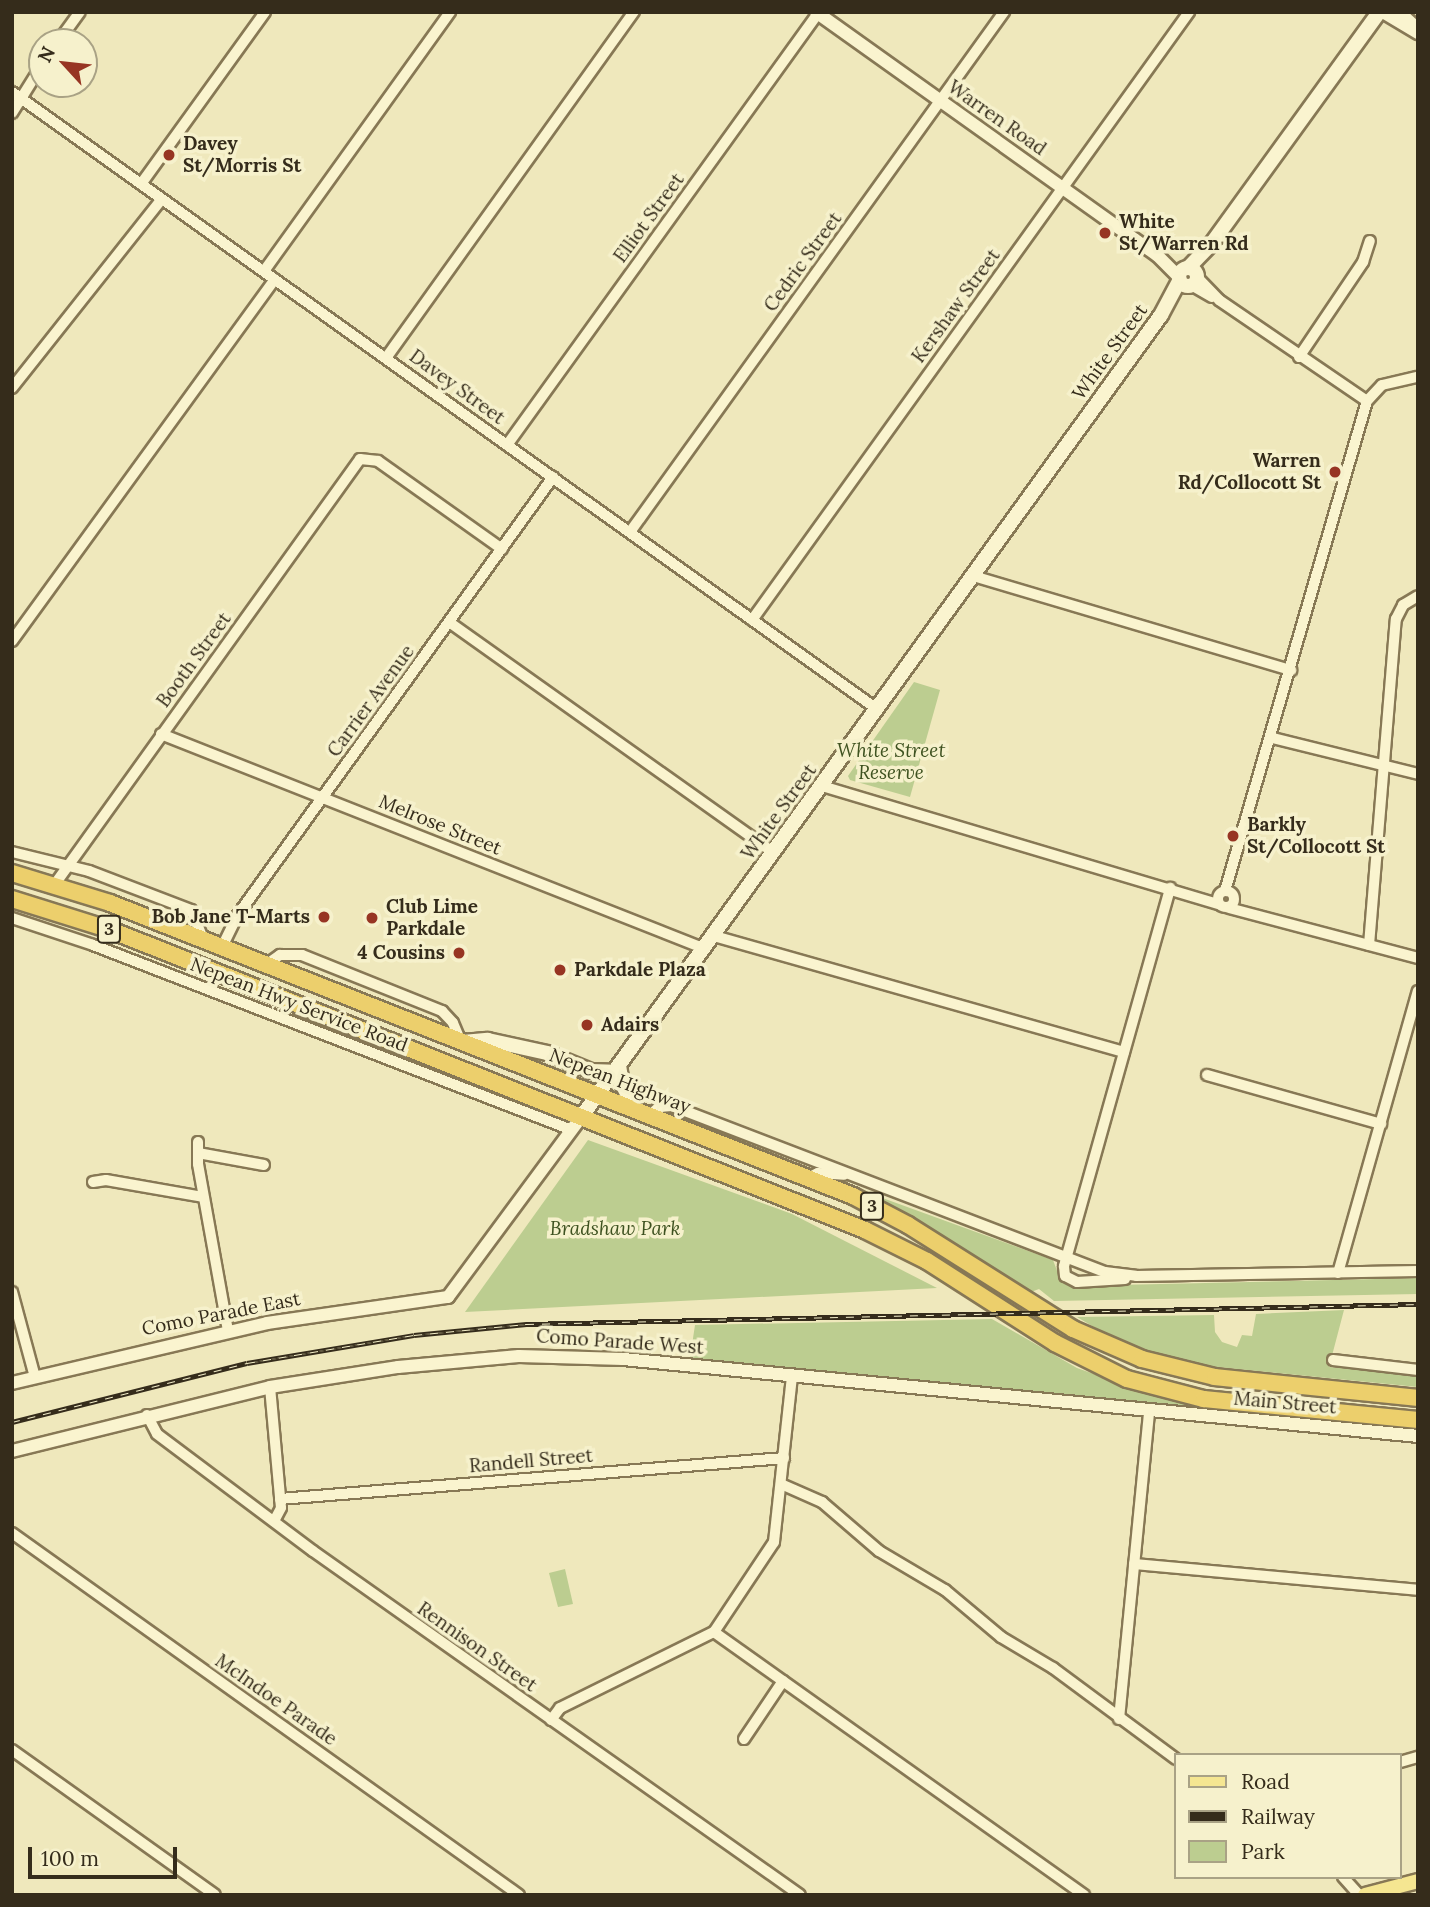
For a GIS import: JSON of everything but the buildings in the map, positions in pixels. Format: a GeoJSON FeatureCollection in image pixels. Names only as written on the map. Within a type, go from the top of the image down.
{"type":"FeatureCollection","features":[{"type":"Feature","properties":{"kind":"highway","name":"Nepean Highway"},"geometry":{"type":"LineString","coordinates":[[12,873],[55,884],[267,964],[808,1178],[908,1224],[1082,1334],[1142,1359],[1191,1373]]}},
{"type":"Feature","properties":{"kind":"highway","name":"3"},"geometry":{"type":"LineString","coordinates":[[12,899],[81,919],[508,1087],[577,1123]]}},
{"type":"Feature","properties":{"kind":"highway"},"geometry":{"type":"LineString","coordinates":[[178,930],[199,953],[204,968]]}},
{"type":"Feature","properties":{"kind":"highway"},"geometry":{"type":"LineString","coordinates":[[222,947],[240,981]]}},
{"type":"Feature","properties":{"kind":"highway"},"geometry":{"type":"LineString","coordinates":[[508,1087],[517,1064]]}},
{"type":"Feature","properties":{"kind":"highway","name":"Main Street"},"geometry":{"type":"LineString","coordinates":[[577,1123],[865,1230],[935,1266],[1068,1350],[1128,1378],[1181,1394],[1418,1420]]}},
{"type":"Feature","properties":{"kind":"highway","name":"Main Street"},"geometry":{"type":"LineString","coordinates":[[1191,1373],[1418,1398]]}},
{"type":"Feature","properties":{"kind":"highway"},"geometry":{"type":"LineString","coordinates":[[1344,1413],[1346,1390]]}},
{"type":"Feature","properties":{"kind":"main road","name":"White Street"},"geometry":{"type":"LineString","coordinates":[[577,1123],[1381,12]]}},
{"type":"Feature","properties":{"kind":"main road"},"geometry":{"type":"LineString","coordinates":[[462,1042],[488,1040],[548,1054],[591,1071],[617,1069],[622,1084],[643,1113]]}},
{"type":"Feature","properties":{"kind":"main road"},"geometry":{"type":"LineString","coordinates":[[1365,1895],[1418,1881]]}},
{"type":"Feature","properties":{"kind":"street"},"geometry":{"type":"LineString","coordinates":[[68,28],[80,12]]}},
{"type":"Feature","properties":{"kind":"street"},"geometry":{"type":"LineString","coordinates":[[141,184],[265,12]]}},
{"type":"Feature","properties":{"kind":"street"},"geometry":{"type":"LineString","coordinates":[[264,271],[450,12]]}},
{"type":"Feature","properties":{"kind":"street"},"geometry":{"type":"LineString","coordinates":[[386,358],[634,12]]}},
{"type":"Feature","properties":{"kind":"street","name":"Cedric Street"},"geometry":{"type":"LineString","coordinates":[[630,532],[1004,12]]}},
{"type":"Feature","properties":{"kind":"street","name":"Kershaw Street"},"geometry":{"type":"LineString","coordinates":[[752,620],[1189,12]]}},
{"type":"Feature","properties":{"kind":"street"},"geometry":{"type":"LineString","coordinates":[[1381,12],[1418,31]]}},
{"type":"Feature","properties":{"kind":"street"},"geometry":{"type":"LineString","coordinates":[[1399,12],[1418,31]]}},
{"type":"Feature","properties":{"kind":"street","name":"Warren Road"},"geometry":{"type":"LineString","coordinates":[[818,13],[1299,357],[1367,401]]}},
{"type":"Feature","properties":{"kind":"street","name":"Elliot Street"},"geometry":{"type":"LineString","coordinates":[[508,445],[818,13]]}},
{"type":"Feature","properties":{"kind":"street"},"geometry":{"type":"LineString","coordinates":[[12,113],[19,97]]}},
{"type":"Feature","properties":{"kind":"street"},"geometry":{"type":"LineString","coordinates":[[12,119],[19,97]]}},
{"type":"Feature","properties":{"kind":"street","name":"Davey Street"},"geometry":{"type":"LineString","coordinates":[[19,97],[877,709]]}},
{"type":"Feature","properties":{"kind":"street"},"geometry":{"type":"LineString","coordinates":[[12,388],[162,199]]}},
{"type":"Feature","properties":{"kind":"street"},"geometry":{"type":"LineString","coordinates":[[1299,357],[1356,274],[1370,241]]}},
{"type":"Feature","properties":{"kind":"street"},"geometry":{"type":"LineString","coordinates":[[12,641],[275,279]]}},
{"type":"Feature","properties":{"kind":"street"},"geometry":{"type":"LineString","coordinates":[[1226,898],[1367,401],[1382,385],[1418,377]]}},
{"type":"Feature","properties":{"kind":"street","name":"Booth Street"},"geometry":{"type":"LineString","coordinates":[[55,884],[363,458],[378,461],[502,549]]}},
{"type":"Feature","properties":{"kind":"street","name":"Carrier Avenue"},"geometry":{"type":"LineString","coordinates":[[222,947],[237,916],[553,477]]}},
{"type":"Feature","properties":{"kind":"street"},"geometry":{"type":"LineString","coordinates":[[973,576],[1291,670]]}},
{"type":"Feature","properties":{"kind":"street"},"geometry":{"type":"LineString","coordinates":[[1369,945],[1396,619],[1403,605],[1418,596]]}},
{"type":"Feature","properties":{"kind":"street"},"geometry":{"type":"LineString","coordinates":[[449,622],[774,853]]}},
{"type":"Feature","properties":{"kind":"street","name":"Melrose Street"},"geometry":{"type":"LineString","coordinates":[[161,734],[705,949]]}},
{"type":"Feature","properties":{"kind":"street"},"geometry":{"type":"LineString","coordinates":[[1273,738],[1418,774]]}},
{"type":"Feature","properties":{"kind":"street"},"geometry":{"type":"LineString","coordinates":[[822,786],[1170,888],[1226,898],[1262,914],[1418,958]]}},
{"type":"Feature","properties":{"kind":"street","name":"Nepean Hwy Service Road"},"geometry":{"type":"LineString","coordinates":[[12,852],[67,865],[191,910],[204,940]]}},
{"type":"Feature","properties":{"kind":"street"},"geometry":{"type":"LineString","coordinates":[[1170,888],[1066,1261],[1065,1276],[1076,1282],[1136,1276],[1418,1271]]}},
{"type":"Feature","properties":{"kind":"street","name":"Nepean Hwy Service Road"},"geometry":{"type":"LineString","coordinates":[[12,918],[577,1123]]}},
{"type":"Feature","properties":{"kind":"street"},"geometry":{"type":"LineString","coordinates":[[714,936],[1124,1052]]}},
{"type":"Feature","properties":{"kind":"street"},"geometry":{"type":"LineString","coordinates":[[197,984],[204,968]]}},
{"type":"Feature","properties":{"kind":"street"},"geometry":{"type":"LineString","coordinates":[[1338,1273],[1418,991]]}},
{"type":"Feature","properties":{"kind":"street"},"geometry":{"type":"LineString","coordinates":[[1207,1075],[1381,1124]]}},
{"type":"Feature","properties":{"kind":"street"},"geometry":{"type":"LineString","coordinates":[[643,1113],[672,1106],[1066,1261],[1136,1276]]}},
{"type":"Feature","properties":{"kind":"street","name":"White Street"},"geometry":{"type":"LineString","coordinates":[[440,1299],[456,1292],[577,1123]]}},
{"type":"Feature","properties":{"kind":"street"},"geometry":{"type":"LineString","coordinates":[[228,1331],[203,1197],[198,1148],[264,1166]]}},
{"type":"Feature","properties":{"kind":"street"},"geometry":{"type":"LineString","coordinates":[[808,1178],[818,1173],[849,1176]]}},
{"type":"Feature","properties":{"kind":"street"},"geometry":{"type":"LineString","coordinates":[[93,1182],[106,1180],[203,1197]]}},
{"type":"Feature","properties":{"kind":"street"},"geometry":{"type":"LineString","coordinates":[[12,1292],[35,1377]]}},
{"type":"Feature","properties":{"kind":"street","name":"Como Parade East"},"geometry":{"type":"LineString","coordinates":[[12,1383],[228,1331],[440,1299]]}},
{"type":"Feature","properties":{"kind":"street","name":"Como Parade West"},"geometry":{"type":"LineString","coordinates":[[12,1451],[147,1415],[270,1387],[386,1369],[519,1356],[623,1359],[1149,1411]]}},
{"type":"Feature","properties":{"kind":"street"},"geometry":{"type":"LineString","coordinates":[[1332,1360],[1418,1370]]}},
{"type":"Feature","properties":{"kind":"street"},"geometry":{"type":"LineString","coordinates":[[551,1720],[560,1708],[714,1632],[772,1549],[792,1375]]}},
{"type":"Feature","properties":{"kind":"street"},"geometry":{"type":"LineString","coordinates":[[270,1387],[280,1499],[280,1512],[274,1521]]}},
{"type":"Feature","properties":{"kind":"street"},"geometry":{"type":"LineString","coordinates":[[1119,1719],[1149,1411]]}},
{"type":"Feature","properties":{"kind":"street","name":"Main Street"},"geometry":{"type":"LineString","coordinates":[[1149,1411],[1418,1436]]}},
{"type":"Feature","properties":{"kind":"street","name":"Rennison Street"},"geometry":{"type":"LineString","coordinates":[[147,1415],[157,1434],[274,1521],[800,1895]]}},
{"type":"Feature","properties":{"kind":"street","name":"Randell Street"},"geometry":{"type":"LineString","coordinates":[[280,1499],[784,1458]]}},
{"type":"Feature","properties":{"kind":"street"},"geometry":{"type":"LineString","coordinates":[[781,1484],[822,1502],[879,1551],[945,1590],[1001,1637],[1053,1668],[1174,1758]]}},
{"type":"Feature","properties":{"kind":"street","name":"McIndoe Parade"},"geometry":{"type":"LineString","coordinates":[[12,1533],[519,1895]]}},
{"type":"Feature","properties":{"kind":"street"},"geometry":{"type":"LineString","coordinates":[[1134,1564],[1418,1590]]}},
{"type":"Feature","properties":{"kind":"street"},"geometry":{"type":"LineString","coordinates":[[714,1632],[1084,1895]]}},
{"type":"Feature","properties":{"kind":"street"},"geometry":{"type":"LineString","coordinates":[[744,1739],[783,1681]]}},
{"type":"Feature","properties":{"kind":"street"},"geometry":{"type":"LineString","coordinates":[[12,1750],[215,1895]]}},
{"type":"Feature","properties":{"kind":"street"},"geometry":{"type":"LineString","coordinates":[[1345,1879],[1359,1895]]}},
{"type":"Feature","properties":{"kind":"green space","name":"White Street Reserve"},"geometry":{"type":"Polygon","coordinates":[[[914,682],[940,690],[910,797],[850,780],[848,776],[914,682]]]}},
{"type":"Feature","properties":{"kind":"green space","name":"Bradshaw Park"},"geometry":{"type":"Polygon","coordinates":[[[588,1140],[792,1214],[937,1288],[465,1312],[588,1140]]]}},
{"type":"Feature","properties":{"kind":"green space"},"geometry":{"type":"Polygon","coordinates":[[[833,1180],[1053,1260],[1059,1276],[1073,1286],[1418,1278],[1418,1294],[1054,1301],[1039,1289],[1031,1292],[922,1222],[833,1180]]]}},
{"type":"Feature","properties":{"kind":"green space"},"geometry":{"type":"Polygon","coordinates":[[[1344,1310],[1329,1367],[1418,1375],[1418,1387],[1197,1365],[1119,1342],[1077,1317],[1214,1315],[1215,1332],[1222,1342],[1237,1347],[1242,1335],[1252,1336],[1256,1314],[1344,1310]]]}},
{"type":"Feature","properties":{"kind":"green space"},"geometry":{"type":"Polygon","coordinates":[[[992,1319],[1077,1368],[1167,1400],[1203,1405],[1203,1409],[690,1358],[695,1325],[992,1319]]]}},
{"type":"Feature","properties":{"kind":"green space"},"geometry":{"type":"Polygon","coordinates":[[[565,1569],[573,1604],[558,1607],[549,1573],[565,1569]]]}},
{"type":"Feature","properties":{"kind":"railway"},"geometry":{"type":"LineString","coordinates":[[12,1422],[247,1363],[414,1335],[526,1324],[1418,1304]]}},
{"type":"Feature","properties":{"kind":"place","name":"Davey St/Morris St"},"geometry":{"type":"Point","coordinates":[169,155]}},
{"type":"Feature","properties":{"kind":"place","name":"White St/Warren Rd"},"geometry":{"type":"Point","coordinates":[1105,233]}},
{"type":"Feature","properties":{"kind":"place","name":"Warren Rd/Collocott St"},"geometry":{"type":"Point","coordinates":[1335,472]}},
{"type":"Feature","properties":{"kind":"place","name":"Barkly St/Collocott St"},"geometry":{"type":"Point","coordinates":[1233,836]}},
{"type":"Feature","properties":{"kind":"place","name":"Bob Jane T-Marts"},"geometry":{"type":"Point","coordinates":[324,917]}},
{"type":"Feature","properties":{"kind":"place","name":"Club Lime Parkdale"},"geometry":{"type":"Point","coordinates":[372,918]}},
{"type":"Feature","properties":{"kind":"place","name":"4 Cousins"},"geometry":{"type":"Point","coordinates":[459,953]}},
{"type":"Feature","properties":{"kind":"place","name":"Parkdale Plaza"},"geometry":{"type":"Point","coordinates":[560,970]}},
{"type":"Feature","properties":{"kind":"place","name":"Adairs"},"geometry":{"type":"Point","coordinates":[587,1025]}}]}
